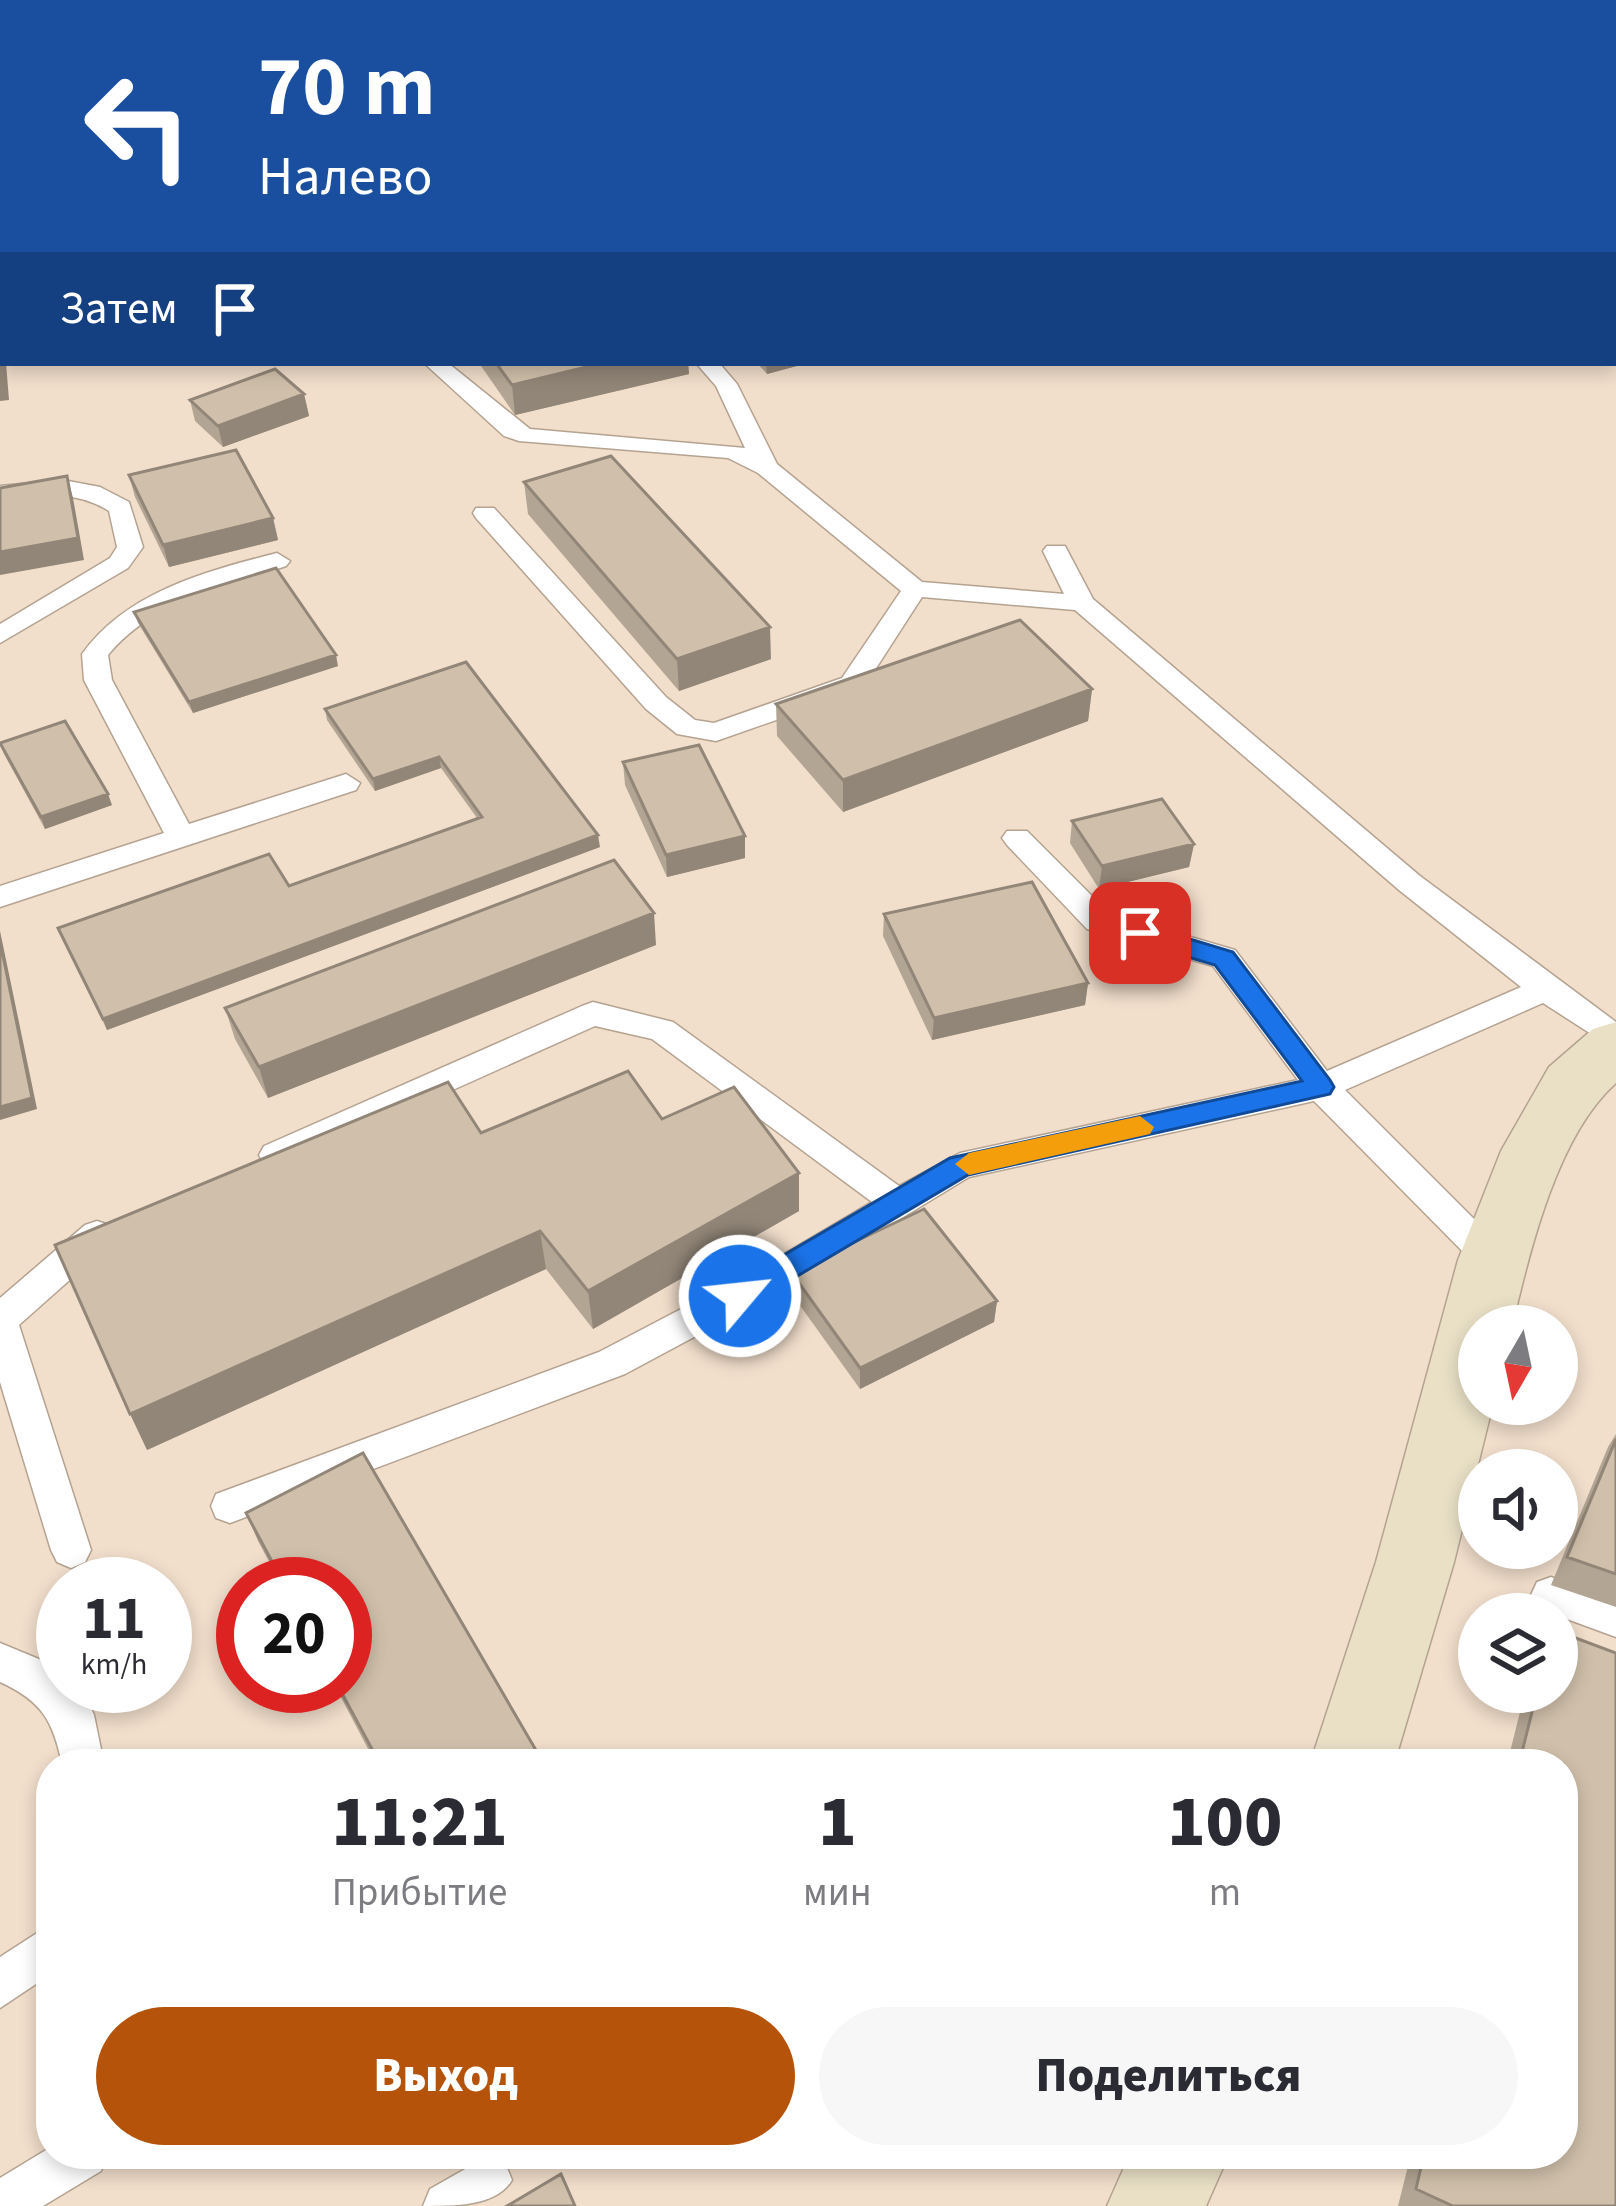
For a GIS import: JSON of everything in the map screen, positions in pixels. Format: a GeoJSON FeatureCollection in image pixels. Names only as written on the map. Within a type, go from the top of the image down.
{"type":"FeatureCollection","features":[{"type":"Feature","properties":{"kind":"street"},"geometry":{"type":"LineString","coordinates":[[1357,1749],[1415,1562],[1493,1261],[1535,1151],[1572,1084],[1616,1042]]}},
{"type":"Feature","properties":{"kind":"street"},"geometry":{"type":"LineString","coordinates":[[1155,2206],[1174,2169]]}},
{"type":"Feature","properties":{"kind":"lane"},"geometry":{"type":"LineString","coordinates":[[438,366],[512,431],[527,436],[733,451],[767,468],[915,589],[1082,603]]}},
{"type":"Feature","properties":{"kind":"lane"},"geometry":{"type":"LineString","coordinates":[[710,366],[726,384],[767,468]]}},
{"type":"Feature","properties":{"kind":"lane"},"geometry":{"type":"LineString","coordinates":[[0,493],[55,485],[100,493],[120,507],[130,547],[119,563],[0,635]]}},
{"type":"Feature","properties":{"kind":"lane"},"geometry":{"type":"LineString","coordinates":[[484,513],[656,703],[687,728],[716,732],[852,684],[915,589]]}},
{"type":"Feature","properties":{"kind":"lane"},"geometry":{"type":"LineString","coordinates":[[1056,551],[1082,603],[1408,882],[1616,1042]]}},
{"type":"Feature","properties":{"kind":"lane"},"geometry":{"type":"LineString","coordinates":[[182,837],[98,680],[94,654],[111,629],[147,606],[277,561]]}},
{"type":"Feature","properties":{"kind":"lane"},"geometry":{"type":"LineString","coordinates":[[0,897],[346,783]]}},
{"type":"Feature","properties":{"kind":"lane"},"geometry":{"type":"LineString","coordinates":[[1017,838],[1097,921],[1224,958],[1321,1087],[1493,1261]]}},
{"type":"Feature","properties":{"kind":"lane"},"geometry":{"type":"LineString","coordinates":[[230,1506],[612,1363],[782,1274],[960,1166],[1321,1087],[1543,990]]}},
{"type":"Feature","properties":{"kind":"lane"},"geometry":{"type":"LineString","coordinates":[[256,1164],[593,1014],[662,1030],[898,1203]]}},
{"type":"Feature","properties":{"kind":"lane"},"geometry":{"type":"LineString","coordinates":[[70,1550],[0,1322],[87,1239],[129,1220]]}},
{"type":"Feature","properties":{"kind":"lane"},"geometry":{"type":"LineString","coordinates":[[1578,1605],[1616,1619]]}},
{"type":"Feature","properties":{"kind":"lane"},"geometry":{"type":"LineString","coordinates":[[0,1662],[32,1676],[74,1715],[80,1749]]}},
{"type":"Feature","properties":{"kind":"lane"},"geometry":{"type":"LineString","coordinates":[[0,1985],[36,1957]]}},
{"type":"Feature","properties":{"kind":"lane"},"geometry":{"type":"LineString","coordinates":[[0,2205],[59,2169]]}},
{"type":"Feature","properties":{"kind":"building"},"geometry":{"type":"Polygon","coordinates":[[[498,366],[591,366],[512,385],[498,366]]]}},
{"type":"Feature","properties":{"kind":"building"},"geometry":{"type":"Polygon","coordinates":[[[275,369],[304,394],[218,426],[190,400],[275,369]]]}},
{"type":"Feature","properties":{"kind":"building"},"geometry":{"type":"Polygon","coordinates":[[[236,450],[273,518],[163,545],[129,475],[236,450]]]}},
{"type":"Feature","properties":{"kind":"building"},"geometry":{"type":"Polygon","coordinates":[[[611,456],[770,627],[677,659],[524,482],[611,456]]]}},
{"type":"Feature","properties":{"kind":"building"},"geometry":{"type":"Polygon","coordinates":[[[67,476],[78,538],[0,552],[0,488],[67,476]]]}},
{"type":"Feature","properties":{"kind":"building"},"geometry":{"type":"Polygon","coordinates":[[[276,568],[336,655],[189,702],[134,612],[276,568]]]}},
{"type":"Feature","properties":{"kind":"building"},"geometry":{"type":"Polygon","coordinates":[[[1020,620],[1092,689],[843,780],[776,704],[1020,620]]]}},
{"type":"Feature","properties":{"kind":"building"},"geometry":{"type":"Polygon","coordinates":[[[466,662],[598,835],[103,1019],[58,928],[269,854],[289,886],[482,817],[439,757],[373,779],[325,709],[466,662]]]}},
{"type":"Feature","properties":{"kind":"building"},"geometry":{"type":"Polygon","coordinates":[[[65,721],[108,794],[41,817],[0,743],[65,721]]]}},
{"type":"Feature","properties":{"kind":"building"},"geometry":{"type":"Polygon","coordinates":[[[699,745],[745,836],[666,855],[623,762],[699,745]]]}},
{"type":"Feature","properties":{"kind":"building"},"geometry":{"type":"Polygon","coordinates":[[[1162,799],[1194,844],[1102,866],[1072,821],[1162,799]]]}},
{"type":"Feature","properties":{"kind":"building"},"geometry":{"type":"Polygon","coordinates":[[[614,860],[654,913],[259,1067],[225,1008],[614,860]]]}},
{"type":"Feature","properties":{"kind":"building"},"geometry":{"type":"Polygon","coordinates":[[[1032,882],[1088,983],[934,1018],[884,914],[1032,882]]]}},
{"type":"Feature","properties":{"kind":"building"},"geometry":{"type":"Polygon","coordinates":[[[0,941],[32,1098],[0,1107],[0,941]]]}},
{"type":"Feature","properties":{"kind":"building"},"geometry":{"type":"Polygon","coordinates":[[[628,1071],[662,1119],[734,1087],[799,1173],[588,1291],[540,1231],[130,1414],[55,1245],[448,1082],[481,1133],[628,1071]]]}},
{"type":"Feature","properties":{"kind":"building"},"geometry":{"type":"Polygon","coordinates":[[[924,1209],[997,1301],[860,1368],[791,1272],[924,1209]]]}},
{"type":"Feature","properties":{"kind":"building"},"geometry":{"type":"Polygon","coordinates":[[[1616,1439],[1616,1574],[1578,1561],[1578,1531],[1616,1439]]]}},
{"type":"Feature","properties":{"kind":"building"},"geometry":{"type":"Polygon","coordinates":[[[363,1453],[535,1749],[372,1749],[353,1713],[372,1713],[372,1557],[270,1557],[246,1513],[363,1453]]]}},
{"type":"Feature","properties":{"kind":"building"},"geometry":{"type":"Polygon","coordinates":[[[1578,1639],[1616,1653],[1616,2206],[1453,2206],[1416,2189],[1421,2169],[1578,2169],[1578,1749],[1523,1749],[1532,1713],[1578,1713],[1578,1639]]]}},
{"type":"Feature","properties":{"kind":"building"},"geometry":{"type":"Polygon","coordinates":[[[561,2174],[575,2206],[507,2206],[561,2174]]]}},
{"type":"Feature","properties":{"kind":"slow traffic"},"geometry":{"type":"LineString","coordinates":[[969,1164],[1140,1127]]}},
{"type":"Feature","properties":{"kind":"route"},"geometry":{"type":"LineString","coordinates":[[740,1296],[960,1166],[1321,1087],[1224,958],[1140,933]]}}]}
